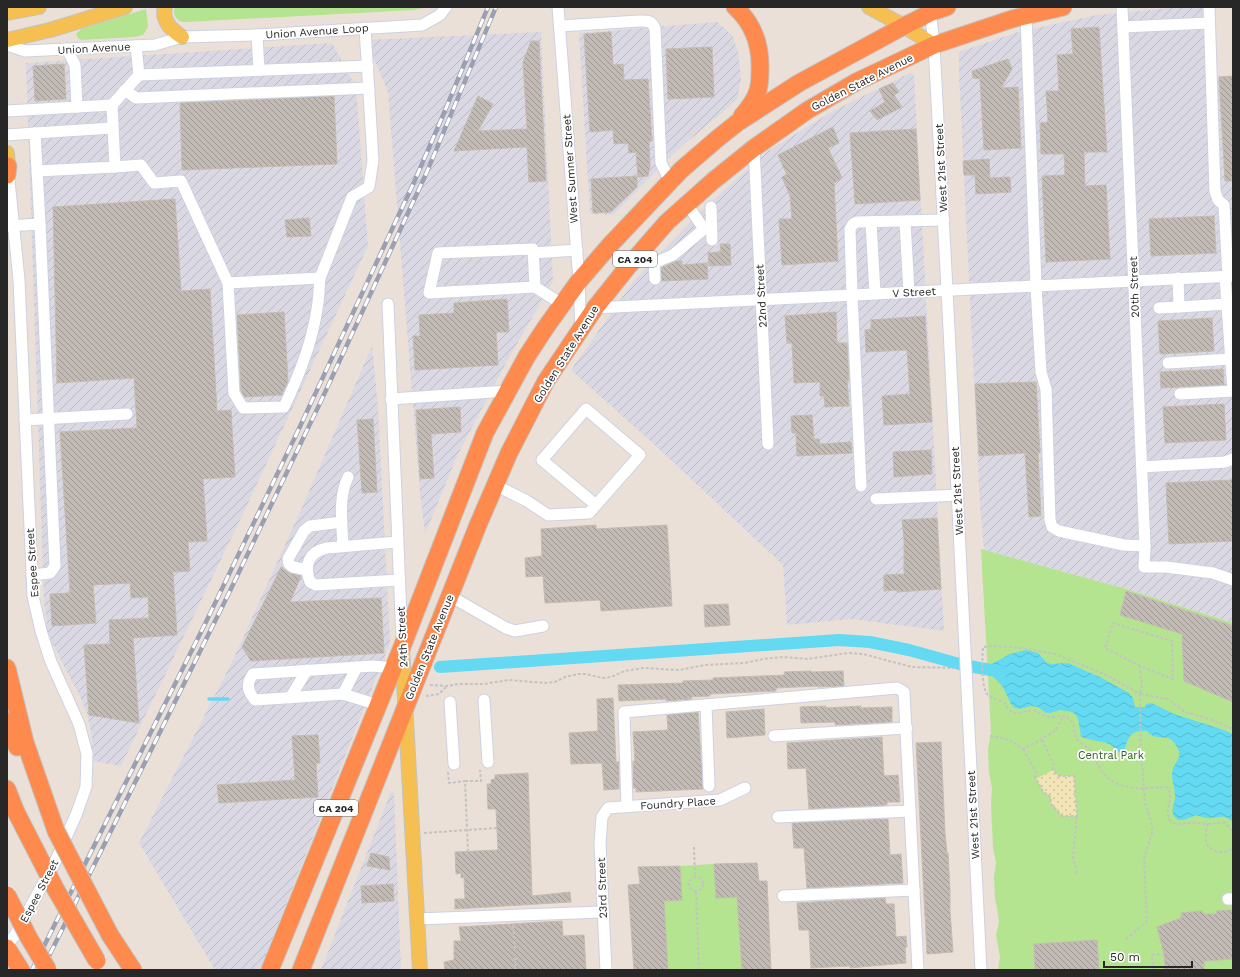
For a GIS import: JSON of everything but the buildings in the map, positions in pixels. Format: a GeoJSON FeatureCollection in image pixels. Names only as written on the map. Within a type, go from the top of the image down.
{"type":"FeatureCollection","features":[{"type":"Feature","properties":{"kind":"highway"},"geometry":{"type":"LineString","coordinates":[[735,7],[748,22],[755,34],[760,50],[760,84],[757,94],[737,123]]}},
{"type":"Feature","properties":{"kind":"highway","name":"Golden State Avenue"},"geometry":{"type":"LineString","coordinates":[[301,970],[405,706],[495,484],[509,453],[546,381],[595,308],[626,269],[662,228],[713,181],[754,148],[808,110],[856,82],[934,45],[979,29],[1063,7]]}},
{"type":"Feature","properties":{"kind":"highway","name":"CA 204"},"geometry":{"type":"LineString","coordinates":[[270,970],[402,647],[485,433],[527,356],[562,304],[579,281],[610,245],[670,181],[737,123],[798,83],[936,9]]}},
{"type":"Feature","properties":{"kind":"highway"},"geometry":{"type":"LineString","coordinates":[[7,668],[34,780]]}},
{"type":"Feature","properties":{"kind":"highway"},"geometry":{"type":"LineString","coordinates":[[7,721],[56,831],[110,935],[133,970]]}},
{"type":"Feature","properties":{"kind":"highway"},"geometry":{"type":"LineString","coordinates":[[7,789],[16,812],[55,888],[99,966]]}},
{"type":"Feature","properties":{"kind":"highway"},"geometry":{"type":"LineString","coordinates":[[7,895],[29,938],[48,970]]}},
{"type":"Feature","properties":{"kind":"highway"},"geometry":{"type":"LineString","coordinates":[[7,947],[21,970]]}},
{"type":"Feature","properties":{"kind":"highway"},"geometry":{"type":"LineString","coordinates":[[7,962],[10,970]]}},
{"type":"Feature","properties":{"kind":"main road"},"geometry":{"type":"LineString","coordinates":[[7,13],[39,7]]}},
{"type":"Feature","properties":{"kind":"main road","name":"Union Avenue"},"geometry":{"type":"LineString","coordinates":[[7,40],[50,30],[125,7]]}},
{"type":"Feature","properties":{"kind":"main road"},"geometry":{"type":"LineString","coordinates":[[165,7],[165,21],[172,30],[182,37]]}},
{"type":"Feature","properties":{"kind":"main road"},"geometry":{"type":"LineString","coordinates":[[869,7],[904,26],[934,45]]}},
{"type":"Feature","properties":{"kind":"main road","name":"24th Street"},"geometry":{"type":"LineString","coordinates":[[402,647],[420,970]]}},
{"type":"Feature","properties":{"kind":"street","name":"Union Avenue Loop"},"geometry":{"type":"LineString","coordinates":[[182,37],[257,35],[422,25],[440,15],[446,7]]}},
{"type":"Feature","properties":{"kind":"street","name":"West Sumner Street"},"geometry":{"type":"LineString","coordinates":[[558,7],[577,250],[581,330]]}},
{"type":"Feature","properties":{"kind":"street","name":"20th Street"},"geometry":{"type":"LineString","coordinates":[[1122,7],[1142,466],[1145,546],[1144,567],[1213,573],[1233,580]]}},
{"type":"Feature","properties":{"kind":"street"},"geometry":{"type":"LineString","coordinates":[[1180,394],[1233,391],[1227,304],[1229,276],[1224,205],[1218,200],[1215,191],[1209,7]]}},
{"type":"Feature","properties":{"kind":"street","name":"West 21st Street"},"geometry":{"type":"LineString","coordinates":[[936,9],[934,45],[981,970]]}},
{"type":"Feature","properties":{"kind":"street"},"geometry":{"type":"LineString","coordinates":[[1026,16],[1036,286],[1041,372],[1046,389],[1050,520],[1052,527],[1059,531],[1124,545],[1145,546]]}},
{"type":"Feature","properties":{"kind":"street"},"geometry":{"type":"LineString","coordinates":[[560,26],[639,21],[650,21],[653,24],[655,29],[661,163],[670,181]]}},
{"type":"Feature","properties":{"kind":"street"},"geometry":{"type":"LineString","coordinates":[[1123,27],[1209,23]]}},
{"type":"Feature","properties":{"kind":"street"},"geometry":{"type":"LineString","coordinates":[[37,171],[140,165],[154,183],[181,181],[228,283],[234,393],[243,408],[284,407],[297,379],[314,326],[318,309],[320,278],[352,197],[369,186],[373,160],[365,28]]}},
{"type":"Feature","properties":{"kind":"street"},"geometry":{"type":"LineString","coordinates":[[257,35],[259,70]]}},
{"type":"Feature","properties":{"kind":"street","name":"Union Avenue"},"geometry":{"type":"LineString","coordinates":[[7,45],[25,52],[136,46],[155,44],[182,37]]}},
{"type":"Feature","properties":{"kind":"street"},"geometry":{"type":"LineString","coordinates":[[136,46],[139,74]]}},
{"type":"Feature","properties":{"kind":"street"},"geometry":{"type":"LineString","coordinates":[[67,49],[75,65],[77,107]]}},
{"type":"Feature","properties":{"kind":"street"},"geometry":{"type":"LineString","coordinates":[[115,167],[112,105],[139,74],[368,66]]}},
{"type":"Feature","properties":{"kind":"street"},"geometry":{"type":"LineString","coordinates":[[125,90],[136,98],[369,88]]}},
{"type":"Feature","properties":{"kind":"street"},"geometry":{"type":"LineString","coordinates":[[7,111],[112,105]]}},
{"type":"Feature","properties":{"kind":"street"},"geometry":{"type":"LineString","coordinates":[[7,135],[112,128]]}},
{"type":"Feature","properties":{"kind":"street"},"geometry":{"type":"LineString","coordinates":[[32,575],[50,573],[55,566],[35,133]]}},
{"type":"Feature","properties":{"kind":"street","name":"22nd Street"},"geometry":{"type":"LineString","coordinates":[[754,148],[768,444]]}},
{"type":"Feature","properties":{"kind":"street","name":"Espee Street"},"geometry":{"type":"LineString","coordinates":[[7,164],[10,226],[19,280],[33,596],[41,631],[51,662],[79,724],[87,754],[86,787],[76,815],[55,862],[7,947]]}},
{"type":"Feature","properties":{"kind":"street"},"geometry":{"type":"LineString","coordinates":[[688,204],[710,233]]}},
{"type":"Feature","properties":{"kind":"street"},"geometry":{"type":"LineString","coordinates":[[710,233],[711,207]]}},
{"type":"Feature","properties":{"kind":"street"},"geometry":{"type":"LineString","coordinates":[[861,486],[850,229],[853,224],[857,222],[944,220]]}},
{"type":"Feature","properties":{"kind":"street"},"geometry":{"type":"LineString","coordinates":[[871,222],[875,294]]}},
{"type":"Feature","properties":{"kind":"street"},"geometry":{"type":"LineString","coordinates":[[905,222],[909,292]]}},
{"type":"Feature","properties":{"kind":"street"},"geometry":{"type":"LineString","coordinates":[[10,226],[40,224]]}},
{"type":"Feature","properties":{"kind":"street"},"geometry":{"type":"LineString","coordinates":[[655,278],[654,263],[673,255],[710,233]]}},
{"type":"Feature","properties":{"kind":"street"},"geometry":{"type":"LineString","coordinates":[[536,287],[533,249],[438,253],[429,293],[536,287],[562,304]]}},
{"type":"Feature","properties":{"kind":"street"},"geometry":{"type":"LineString","coordinates":[[533,253],[577,250]]}},
{"type":"Feature","properties":{"kind":"street","name":"V Street"},"geometry":{"type":"LineString","coordinates":[[595,308],[1229,276]]}},
{"type":"Feature","properties":{"kind":"street"},"geometry":{"type":"LineString","coordinates":[[228,283],[320,278]]}},
{"type":"Feature","properties":{"kind":"street"},"geometry":{"type":"LineString","coordinates":[[1178,278],[1179,307]]}},
{"type":"Feature","properties":{"kind":"street","name":"24th Street"},"geometry":{"type":"LineString","coordinates":[[388,304],[402,647]]}},
{"type":"Feature","properties":{"kind":"street"},"geometry":{"type":"LineString","coordinates":[[1159,308],[1227,304]]}},
{"type":"Feature","properties":{"kind":"street"},"geometry":{"type":"LineString","coordinates":[[1168,363],[1231,359]]}},
{"type":"Feature","properties":{"kind":"street"},"geometry":{"type":"LineString","coordinates":[[391,399],[508,391]]}},
{"type":"Feature","properties":{"kind":"street"},"geometry":{"type":"LineString","coordinates":[[495,484],[527,501],[548,515],[589,513],[640,455],[586,409],[542,460],[596,505]]}},
{"type":"Feature","properties":{"kind":"street"},"geometry":{"type":"LineString","coordinates":[[25,420],[127,414]]}},
{"type":"Feature","properties":{"kind":"street"},"geometry":{"type":"LineString","coordinates":[[1142,466],[1225,462],[1233,459]]}},
{"type":"Feature","properties":{"kind":"street"},"geometry":{"type":"LineString","coordinates":[[343,546],[341,506],[343,491],[348,476]]}},
{"type":"Feature","properties":{"kind":"street"},"geometry":{"type":"LineString","coordinates":[[876,499],[958,495]]}},
{"type":"Feature","properties":{"kind":"street"},"geometry":{"type":"LineString","coordinates":[[308,570],[294,567],[289,564],[288,559],[304,531],[310,526],[342,522]]}},
{"type":"Feature","properties":{"kind":"street"},"geometry":{"type":"LineString","coordinates":[[397,542],[319,549],[312,554],[308,570],[310,582],[316,585],[399,580]]}},
{"type":"Feature","properties":{"kind":"street"},"geometry":{"type":"LineString","coordinates":[[450,596],[506,628],[515,631],[543,626]]}},
{"type":"Feature","properties":{"kind":"street"},"geometry":{"type":"LineString","coordinates":[[378,705],[343,694],[255,700],[250,694],[248,686],[249,680],[253,674],[373,666],[393,668]]}},
{"type":"Feature","properties":{"kind":"street"},"geometry":{"type":"LineString","coordinates":[[343,694],[357,667]]}},
{"type":"Feature","properties":{"kind":"street"},"geometry":{"type":"LineString","coordinates":[[290,698],[307,670]]}},
{"type":"Feature","properties":{"kind":"street"},"geometry":{"type":"LineString","coordinates":[[628,806],[624,712],[897,688],[904,692],[918,970]]}},
{"type":"Feature","properties":{"kind":"street"},"geometry":{"type":"LineString","coordinates":[[484,700],[484,766]]}},
{"type":"Feature","properties":{"kind":"street"},"geometry":{"type":"LineString","coordinates":[[450,702],[451,767]]}},
{"type":"Feature","properties":{"kind":"street"},"geometry":{"type":"LineString","coordinates":[[706,705],[709,786]]}},
{"type":"Feature","properties":{"kind":"street"},"geometry":{"type":"LineString","coordinates":[[774,736],[906,728]]}},
{"type":"Feature","properties":{"kind":"street","name":"Foundry Place"},"geometry":{"type":"LineString","coordinates":[[608,808],[720,800],[745,788]]}},
{"type":"Feature","properties":{"kind":"street","name":"23rd Street"},"geometry":{"type":"LineString","coordinates":[[606,970],[600,844],[602,817],[608,808]]}},
{"type":"Feature","properties":{"kind":"street"},"geometry":{"type":"LineString","coordinates":[[778,817],[910,811]]}},
{"type":"Feature","properties":{"kind":"street"},"geometry":{"type":"LineString","coordinates":[[783,896],[914,890]]}},
{"type":"Feature","properties":{"kind":"street"},"geometry":{"type":"LineString","coordinates":[[417,919],[603,912]]}},
{"type":"Feature","properties":{"kind":"path"},"geometry":{"type":"LineString","coordinates":[[1114,623],[1172,641],[1173,679],[1140,666],[1105,648],[1114,623]]}},
{"type":"Feature","properties":{"kind":"path"},"geometry":{"type":"LineString","coordinates":[[1233,728],[1185,712],[1168,699],[1140,694],[1108,676],[1055,654],[1038,650],[992,646],[983,647],[982,673],[985,693],[989,697],[1005,703],[1008,710],[1015,713],[1034,711],[1043,716],[1053,717],[1064,715],[1069,718],[1074,724],[1075,734],[1078,741],[1090,751],[1104,775],[1113,782],[1132,788],[1168,788],[1171,794],[1168,815],[1170,820],[1174,823],[1180,825],[1192,822],[1207,824],[1225,822],[1233,830]]}},
{"type":"Feature","properties":{"kind":"path"},"geometry":{"type":"LineString","coordinates":[[416,682],[447,686],[459,684],[484,684],[509,680],[546,683],[555,682],[565,677],[578,674],[586,674],[602,678],[610,677],[626,671],[644,668],[679,670],[705,665],[745,663],[763,659],[783,657],[808,659],[848,653],[863,654],[912,667],[956,668]]}},
{"type":"Feature","properties":{"kind":"path"},"geometry":{"type":"LineString","coordinates":[[1126,939],[1147,921],[1144,858],[1152,833],[1152,825],[1145,803],[1141,731],[1140,694],[1142,687],[1140,666]]}},
{"type":"Feature","properties":{"kind":"path"},"geometry":{"type":"LineString","coordinates":[[426,696],[439,694],[447,686]]}},
{"type":"Feature","properties":{"kind":"path"},"geometry":{"type":"LineString","coordinates":[[1023,749],[1056,730],[1064,715]]}},
{"type":"Feature","properties":{"kind":"path"},"geometry":{"type":"LineString","coordinates":[[990,736],[1008,740],[1023,749],[1036,772],[1035,778],[1044,793],[1048,794],[1051,798],[1050,803],[1062,816],[1077,816]]}},
{"type":"Feature","properties":{"kind":"path"},"geometry":{"type":"LineString","coordinates":[[1042,739],[1054,765],[1053,770],[1059,776],[1074,776],[1077,816],[1073,857],[1077,874]]}},
{"type":"Feature","properties":{"kind":"path"},"geometry":{"type":"LineString","coordinates":[[451,767],[449,783],[480,781],[484,766]]}},
{"type":"Feature","properties":{"kind":"path"},"geometry":{"type":"LineString","coordinates":[[465,781],[468,852]]}},
{"type":"Feature","properties":{"kind":"path"},"geometry":{"type":"LineString","coordinates":[[1207,824],[1206,841],[1209,846],[1215,851],[1222,853],[1229,852],[1233,848]]}},
{"type":"Feature","properties":{"kind":"path"},"geometry":{"type":"LineString","coordinates":[[412,834],[497,828]]}},
{"type":"Feature","properties":{"kind":"path"},"geometry":{"type":"LineString","coordinates":[[694,847],[695,877]]}},
{"type":"Feature","properties":{"kind":"path"},"geometry":{"type":"LineString","coordinates":[[695,877],[701,879],[703,883],[703,888],[696,892],[691,890],[688,885],[690,879],[695,877]]}},
{"type":"Feature","properties":{"kind":"path"},"geometry":{"type":"LineString","coordinates":[[696,892],[700,970]]}},
{"type":"Feature","properties":{"kind":"path"},"geometry":{"type":"LineString","coordinates":[[513,915],[515,949]]}},
{"type":"Feature","properties":{"kind":"path"},"geometry":{"type":"LineString","coordinates":[[1153,970],[1152,955],[1164,954]]}},
{"type":"Feature","properties":{"kind":"path"},"geometry":{"type":"LineString","coordinates":[[515,958],[516,970]]}},
{"type":"Feature","properties":{"kind":"shaded area"},"geometry":{"type":"Polygon","coordinates":[[[1180,7],[1213,7],[1217,76],[1233,76],[1233,623],[1126,589],[984,550],[980,505],[959,52],[1018,32],[1097,15],[1180,7]]]}},
{"type":"Feature","properties":{"kind":"shaded area"},"geometry":{"type":"Polygon","coordinates":[[[717,22],[732,35],[738,52],[741,79],[737,100],[674,153],[613,215],[590,214],[579,33],[717,22]]]}},
{"type":"Feature","properties":{"kind":"shaded area"},"geometry":{"type":"Polygon","coordinates":[[[541,32],[553,281],[507,361],[458,454],[425,534],[420,493],[388,92],[366,40],[541,32]]]}},
{"type":"Feature","properties":{"kind":"shaded area"},"geometry":{"type":"Polygon","coordinates":[[[332,43],[356,87],[368,246],[242,516],[121,766],[92,761],[92,736],[87,714],[80,696],[54,646],[41,631],[47,623],[44,603],[26,63],[332,43]]]}},
{"type":"Feature","properties":{"kind":"shaded area"},"geometry":{"type":"Polygon","coordinates":[[[910,73],[914,75],[944,631],[851,619],[787,625],[783,565],[658,448],[571,370],[633,282],[694,218],[752,165],[768,151],[833,111],[910,73]]]}},
{"type":"Feature","properties":{"kind":"shaded area"},"geometry":{"type":"Polygon","coordinates":[[[372,346],[378,407],[390,643],[260,970],[215,970],[139,843],[232,662],[300,512],[372,346]]]}},
{"type":"Feature","properties":{"kind":"shaded area"},"geometry":{"type":"Polygon","coordinates":[[[391,792],[394,793],[401,970],[321,970],[391,792]]]}},
{"type":"Feature","properties":{"kind":"green space"},"geometry":{"type":"Polygon","coordinates":[[[175,7],[426,7],[414,10],[182,22],[176,18],[174,13],[175,7]]]}},
{"type":"Feature","properties":{"kind":"green space"},"geometry":{"type":"Polygon","coordinates":[[[146,9],[148,27],[143,35],[134,37],[81,40],[76,34],[81,29],[146,9]]]}},
{"type":"Feature","properties":{"kind":"green space","name":"Central Park"},"geometry":{"type":"Polygon","coordinates":[[[981,549],[1126,589],[1233,623],[1233,970],[998,970],[1000,957],[996,935],[999,922],[995,899],[994,877],[996,862],[993,848],[991,804],[992,788],[989,773],[988,750],[991,732],[981,549]]]}},
{"type":"Feature","properties":{"kind":"green space"},"geometry":{"type":"Polygon","coordinates":[[[714,864],[716,898],[737,897],[742,970],[668,970],[664,901],[681,900],[680,866],[714,864]]]}},
{"type":"Feature","properties":{"kind":"sand"},"geometry":{"type":"Polygon","coordinates":[[[1053,770],[1059,776],[1074,776],[1077,816],[1062,816],[1050,803],[1051,798],[1044,793],[1036,779],[1053,770]]]}},
{"type":"Feature","properties":{"kind":"water"},"geometry":{"type":"Polygon","coordinates":[[[1026,650],[1038,653],[1047,663],[1068,663],[1102,678],[1129,693],[1133,698],[1135,707],[1145,707],[1146,704],[1152,703],[1174,714],[1233,734],[1233,822],[1225,817],[1206,818],[1196,816],[1179,820],[1175,817],[1173,811],[1175,796],[1172,775],[1179,751],[1174,742],[1170,739],[1155,737],[1147,731],[1136,732],[1128,739],[1124,753],[1120,753],[1110,744],[1081,736],[1078,719],[1072,712],[1060,710],[1046,713],[1038,707],[1031,706],[1020,709],[1015,708],[1011,704],[1003,687],[988,671],[988,666],[1010,654],[1026,650]]]}},
{"type":"Feature","properties":{"kind":"waterway"},"geometry":{"type":"LineString","coordinates":[[440,667],[839,640],[870,642],[909,650],[963,665],[1002,672]]}},
{"type":"Feature","properties":{"kind":"waterway"},"geometry":{"type":"LineString","coordinates":[[209,699],[228,699]]}},
{"type":"Feature","properties":{"kind":"railway"},"geometry":{"type":"LineString","coordinates":[[32,970],[206,622],[296,435],[415,180],[488,7]]}},
{"type":"Feature","properties":{"kind":"railway"},"geometry":{"type":"LineString","coordinates":[[42,970],[229,593],[321,401],[426,174],[496,7]]}}]}
